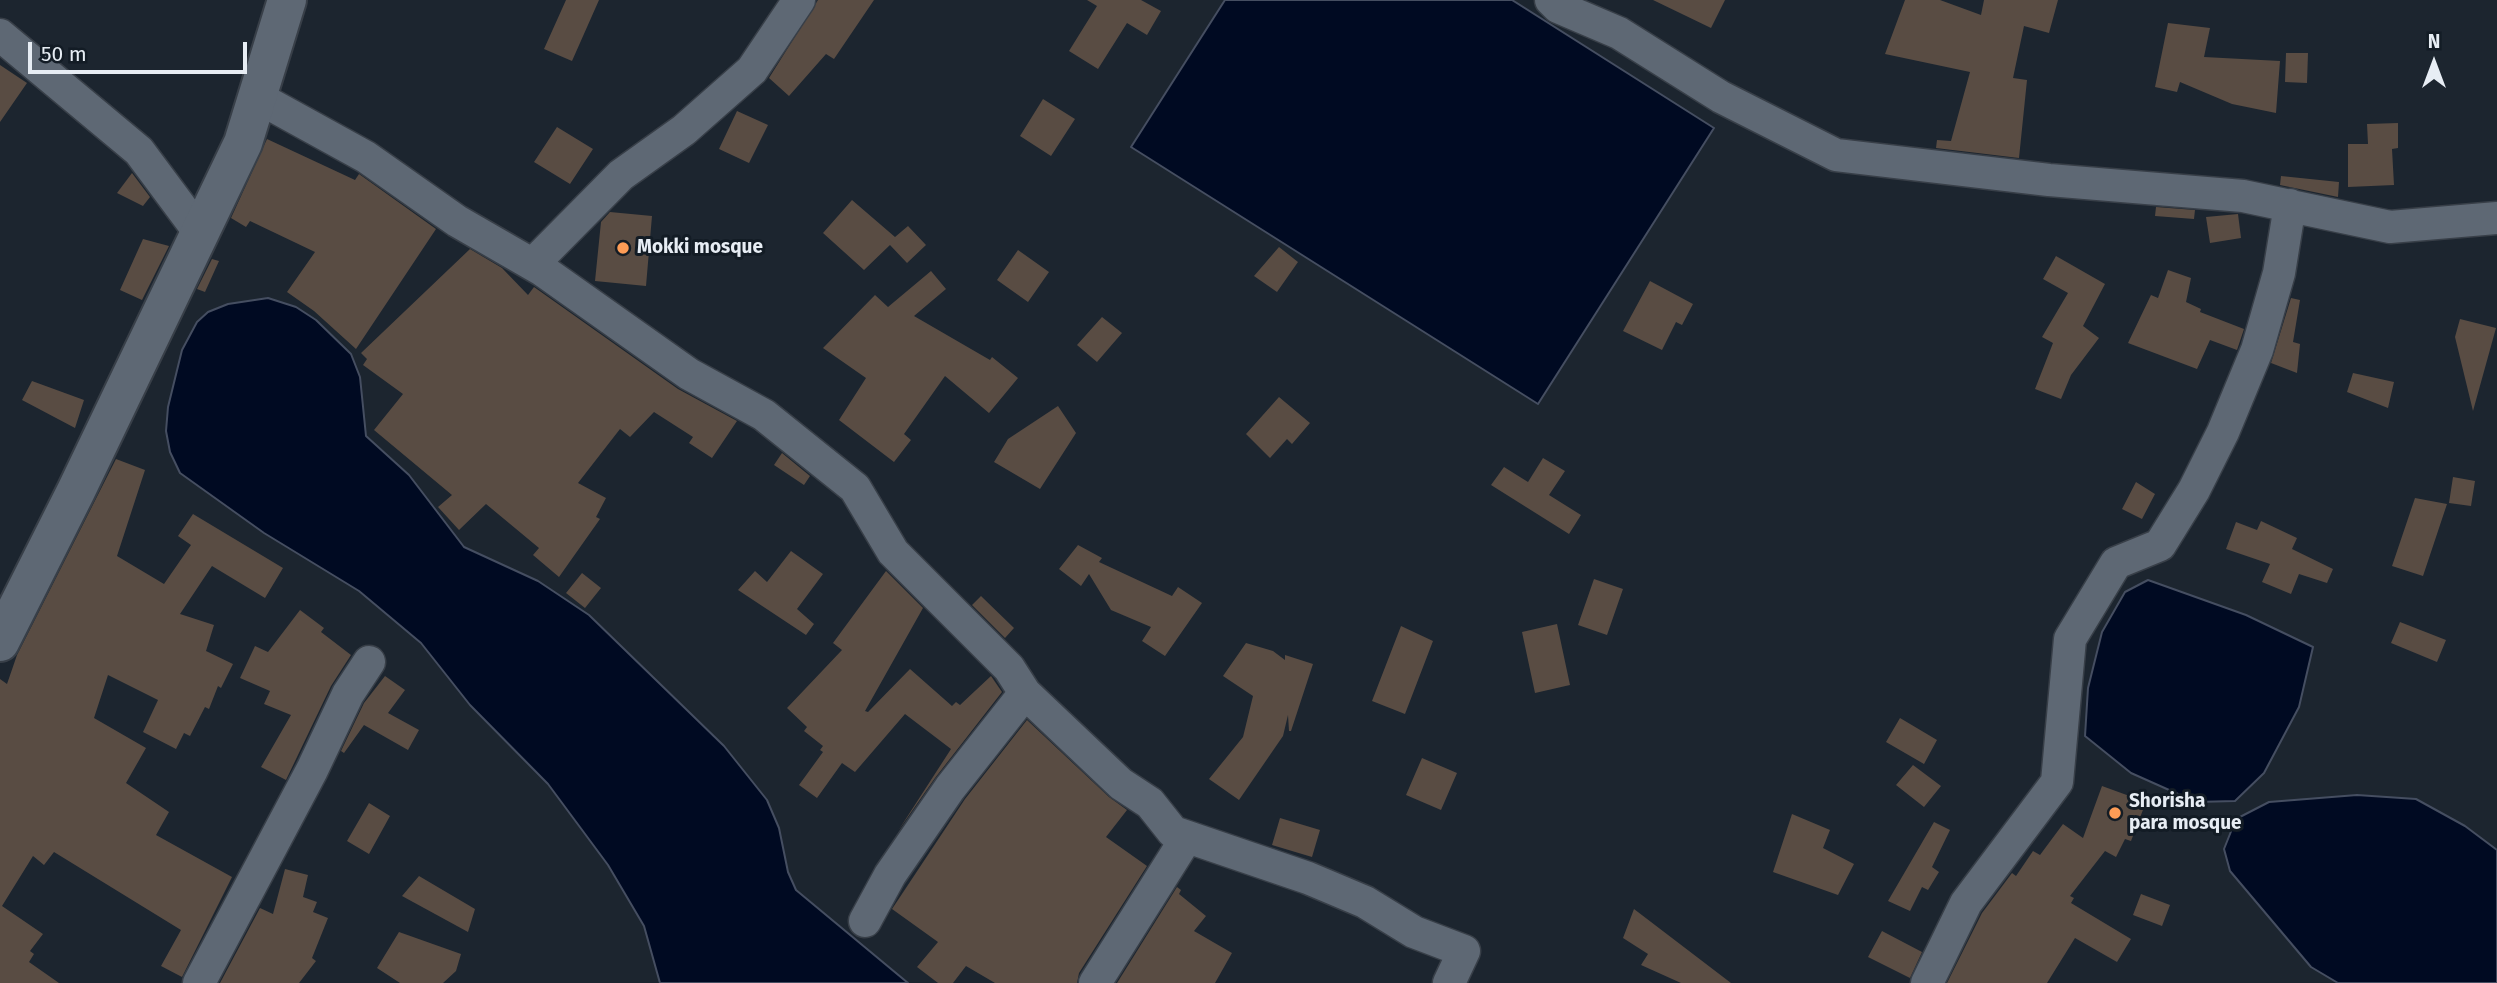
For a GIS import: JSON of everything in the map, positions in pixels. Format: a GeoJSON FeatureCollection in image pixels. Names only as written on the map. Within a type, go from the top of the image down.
{"type":"FeatureCollection","features":[{"type":"Feature","properties":{"kind":"street"},"geometry":{"type":"LineString","coordinates":[[0,642],[243,143],[287,0]]}},
{"type":"Feature","properties":{"kind":"street"},"geometry":{"type":"LineString","coordinates":[[533,264],[621,175],[684,130],[752,70],[799,0]]}},
{"type":"Feature","properties":{"kind":"street"},"geometry":{"type":"LineString","coordinates":[[1551,0],[1558,7],[1619,33],[1721,97],[1836,155],[2049,180],[2244,196],[2390,227],[2497,218]]}},
{"type":"Feature","properties":{"kind":"street"},"geometry":{"type":"LineString","coordinates":[[0,35],[139,151],[200,233]]}},
{"type":"Feature","properties":{"kind":"street"},"geometry":{"type":"LineString","coordinates":[[257,97],[366,157],[457,221],[533,264],[689,374],[764,415],[855,488],[893,552],[1009,668],[1025,693],[1121,784],[1150,803],[1173,832],[1308,878],[1365,902],[1414,932],[1464,951],[1449,983]]}},
{"type":"Feature","properties":{"kind":"street"},"geometry":{"type":"LineString","coordinates":[[1927,983],[1966,903],[2057,782],[2070,639],[2116,563],[2160,545],[2194,490],[2223,432],[2260,337],[2279,273],[2290,205]]}},
{"type":"Feature","properties":{"kind":"street"},"geometry":{"type":"LineString","coordinates":[[199,983],[312,770],[348,694],[369,662]]}},
{"type":"Feature","properties":{"kind":"street"},"geometry":{"type":"LineString","coordinates":[[865,921],[890,875],[950,788],[1025,693]]}},
{"type":"Feature","properties":{"kind":"street"},"geometry":{"type":"LineString","coordinates":[[1095,983],[1187,837]]}},
{"type":"Feature","properties":{"kind":"water"},"geometry":{"type":"Polygon","coordinates":[[[1225,0],[1512,0],[1714,128],[1538,404],[1131,147],[1225,0]]]}},
{"type":"Feature","properties":{"kind":"water"},"geometry":{"type":"Polygon","coordinates":[[[268,298],[296,307],[316,320],[351,354],[360,377],[366,436],[409,475],[464,547],[538,581],[589,615],[724,746],[767,800],[779,828],[788,872],[796,890],[908,983],[660,983],[644,926],[608,865],[548,784],[470,705],[421,643],[359,591],[264,533],[180,473],[170,452],[166,431],[168,407],[182,350],[197,322],[208,312],[228,304],[268,298]]]}},
{"type":"Feature","properties":{"kind":"water"},"geometry":{"type":"Polygon","coordinates":[[[2148,580],[2246,615],[2313,647],[2299,707],[2264,773],[2235,801],[2196,802],[2131,773],[2085,736],[2088,688],[2102,632],[2125,592],[2148,580]]]}},
{"type":"Feature","properties":{"kind":"water"},"geometry":{"type":"Polygon","coordinates":[[[2357,795],[2416,799],[2465,826],[2497,850],[2497,983],[2338,983],[2311,967],[2230,871],[2224,849],[2236,819],[2269,802],[2357,795]]]}},
{"type":"Feature","properties":{"kind":"building"},"geometry":{"type":"Polygon","coordinates":[[[566,0],[599,0],[572,61],[544,49],[566,0]]]}},
{"type":"Feature","properties":{"kind":"building"},"geometry":{"type":"Polygon","coordinates":[[[818,0],[874,0],[834,59],[826,54],[789,96],[769,78],[818,0]]]}},
{"type":"Feature","properties":{"kind":"building"},"geometry":{"type":"Polygon","coordinates":[[[1087,0],[1141,0],[1161,11],[1147,35],[1127,23],[1098,69],[1069,51],[1097,6],[1087,0]]]}},
{"type":"Feature","properties":{"kind":"building"},"geometry":{"type":"Polygon","coordinates":[[[1653,0],[1725,0],[1711,28],[1653,0]]]}},
{"type":"Feature","properties":{"kind":"building"},"geometry":{"type":"Polygon","coordinates":[[[1905,0],[1940,0],[1981,15],[1984,0],[2058,0],[2049,33],[2024,26],[2013,78],[2027,80],[2019,158],[1936,148],[1937,140],[1951,141],[1970,72],[1885,54],[1905,0]]]}},
{"type":"Feature","properties":{"kind":"building"},"geometry":{"type":"Polygon","coordinates":[[[2168,23],[2210,28],[2204,57],[2280,61],[2276,113],[2232,104],[2180,82],[2177,92],[2155,87],[2168,23]]]}},
{"type":"Feature","properties":{"kind":"building"},"geometry":{"type":"Polygon","coordinates":[[[2286,53],[2308,53],[2307,83],[2285,82],[2286,53]]]}},
{"type":"Feature","properties":{"kind":"building"},"geometry":{"type":"Polygon","coordinates":[[[0,65],[27,83],[0,122],[0,65]]]}},
{"type":"Feature","properties":{"kind":"building"},"geometry":{"type":"Polygon","coordinates":[[[1043,99],[1075,119],[1051,156],[1020,136],[1043,99]]]}},
{"type":"Feature","properties":{"kind":"building"},"geometry":{"type":"Polygon","coordinates":[[[737,111],[768,125],[749,163],[719,149],[737,111]]]}},
{"type":"Feature","properties":{"kind":"building"},"geometry":{"type":"Polygon","coordinates":[[[2398,123],[2398,148],[2392,149],[2394,185],[2348,187],[2348,144],[2368,144],[2367,124],[2398,123]]]}},
{"type":"Feature","properties":{"kind":"building"},"geometry":{"type":"Polygon","coordinates":[[[557,127],[593,149],[570,184],[534,162],[557,127]]]}},
{"type":"Feature","properties":{"kind":"building"},"geometry":{"type":"Polygon","coordinates":[[[267,139],[355,180],[359,174],[436,229],[356,349],[314,311],[287,292],[315,252],[250,221],[246,227],[231,218],[267,139]]]}},
{"type":"Feature","properties":{"kind":"building"},"geometry":{"type":"Polygon","coordinates":[[[132,173],[150,197],[143,206],[117,193],[132,173]]]}},
{"type":"Feature","properties":{"kind":"building"},"geometry":{"type":"Polygon","coordinates":[[[2281,176],[2339,182],[2338,197],[2280,185],[2281,176]]]}},
{"type":"Feature","properties":{"kind":"building"},"geometry":{"type":"Polygon","coordinates":[[[852,200],[895,237],[908,226],[926,245],[907,263],[890,245],[864,270],[823,233],[852,200]]]}},
{"type":"Feature","properties":{"kind":"building"},"geometry":{"type":"Polygon","coordinates":[[[2156,207],[2195,210],[2194,219],[2155,216],[2156,207]]]}},
{"type":"Feature","properties":{"kind":"building"},"geometry":{"type":"Polygon","coordinates":[[[610,212],[652,216],[646,286],[595,281],[601,222],[610,212]]]}},
{"type":"Feature","properties":{"kind":"building"},"geometry":{"type":"Polygon","coordinates":[[[2238,214],[2241,238],[2210,243],[2206,217],[2238,214]]]}},
{"type":"Feature","properties":{"kind":"building"},"geometry":{"type":"Polygon","coordinates":[[[143,239],[169,246],[142,300],[120,290],[143,239]]]}},
{"type":"Feature","properties":{"kind":"building"},"geometry":{"type":"Polygon","coordinates":[[[1279,247],[1298,262],[1277,292],[1254,276],[1279,247]]]}},
{"type":"Feature","properties":{"kind":"building"},"geometry":{"type":"Polygon","coordinates":[[[470,249],[502,268],[528,295],[534,287],[678,389],[737,421],[712,458],[689,443],[693,437],[654,412],[630,437],[620,429],[578,483],[606,498],[596,517],[600,519],[559,577],[533,555],[539,548],[486,504],[459,530],[438,507],[452,495],[374,430],[403,394],[363,365],[367,359],[361,353],[470,249]]]}},
{"type":"Feature","properties":{"kind":"building"},"geometry":{"type":"Polygon","coordinates":[[[1018,250],[1049,272],[1028,302],[997,280],[1018,250]]]}},
{"type":"Feature","properties":{"kind":"building"},"geometry":{"type":"Polygon","coordinates":[[[2056,256],[2105,284],[2083,326],[2099,338],[2071,375],[2061,399],[2035,389],[2053,343],[2042,337],[2068,293],[2043,279],[2056,256]]]}},
{"type":"Feature","properties":{"kind":"building"},"geometry":{"type":"Polygon","coordinates":[[[212,259],[219,261],[205,292],[197,289],[212,259]]]}},
{"type":"Feature","properties":{"kind":"building"},"geometry":{"type":"Polygon","coordinates":[[[2168,270],[2191,278],[2186,302],[2201,309],[2200,312],[2244,329],[2237,350],[2210,340],[2197,369],[2128,343],[2151,295],[2158,298],[2168,270]]]}},
{"type":"Feature","properties":{"kind":"building"},"geometry":{"type":"Polygon","coordinates":[[[931,271],[946,289],[914,316],[990,360],[992,357],[1018,378],[989,413],[945,376],[904,434],[911,440],[894,462],[839,420],[866,378],[823,348],[875,295],[888,307],[931,271]]]}},
{"type":"Feature","properties":{"kind":"building"},"geometry":{"type":"Polygon","coordinates":[[[1650,281],[1693,304],[1682,325],[1676,322],[1662,350],[1623,331],[1650,281]]]}},
{"type":"Feature","properties":{"kind":"building"},"geometry":{"type":"Polygon","coordinates":[[[2291,298],[2300,300],[2293,342],[2300,344],[2297,373],[2271,363],[2291,298]]]}},
{"type":"Feature","properties":{"kind":"building"},"geometry":{"type":"Polygon","coordinates":[[[1102,317],[1122,333],[1097,362],[1077,345],[1102,317]]]}},
{"type":"Feature","properties":{"kind":"building"},"geometry":{"type":"Polygon","coordinates":[[[2460,319],[2496,328],[2473,411],[2455,337],[2460,319]]]}},
{"type":"Feature","properties":{"kind":"building"},"geometry":{"type":"Polygon","coordinates":[[[2353,373],[2394,382],[2388,408],[2347,392],[2353,373]]]}},
{"type":"Feature","properties":{"kind":"building"},"geometry":{"type":"Polygon","coordinates":[[[32,381],[84,400],[75,428],[22,400],[32,381]]]}},
{"type":"Feature","properties":{"kind":"building"},"geometry":{"type":"Polygon","coordinates":[[[1279,397],[1310,423],[1292,444],[1287,439],[1270,458],[1246,434],[1279,397]]]}},
{"type":"Feature","properties":{"kind":"building"},"geometry":{"type":"Polygon","coordinates":[[[1058,406],[1076,433],[1040,489],[994,462],[1008,439],[1058,406]]]}},
{"type":"Feature","properties":{"kind":"building"},"geometry":{"type":"Polygon","coordinates":[[[782,453],[810,476],[804,485],[774,465],[782,453]]]}},
{"type":"Feature","properties":{"kind":"building"},"geometry":{"type":"Polygon","coordinates":[[[1543,458],[1565,471],[1549,495],[1581,515],[1569,534],[1491,485],[1504,467],[1528,482],[1543,458]]]}},
{"type":"Feature","properties":{"kind":"building"},"geometry":{"type":"Polygon","coordinates":[[[116,459],[145,470],[117,556],[164,584],[191,545],[178,536],[193,514],[283,568],[265,598],[212,566],[180,614],[214,625],[206,651],[233,664],[221,688],[218,686],[209,709],[205,707],[190,736],[184,733],[176,749],[143,732],[158,700],[108,675],[94,718],[146,748],[126,783],[169,812],[156,835],[232,877],[182,977],[161,966],[181,930],[54,852],[44,865],[33,856],[2,906],[43,934],[30,951],[34,954],[29,962],[59,983],[0,983],[0,679],[7,684],[17,655],[116,459]]]}},
{"type":"Feature","properties":{"kind":"building"},"geometry":{"type":"Polygon","coordinates":[[[2453,477],[2475,481],[2471,506],[2449,503],[2453,477]]]}},
{"type":"Feature","properties":{"kind":"building"},"geometry":{"type":"Polygon","coordinates":[[[2136,482],[2155,494],[2142,519],[2122,509],[2136,482]]]}},
{"type":"Feature","properties":{"kind":"building"},"geometry":{"type":"Polygon","coordinates":[[[2415,498],[2447,504],[2423,576],[2392,566],[2415,498]]]}},
{"type":"Feature","properties":{"kind":"building"},"geometry":{"type":"Polygon","coordinates":[[[2261,521],[2297,538],[2292,549],[2333,569],[2327,583],[2299,574],[2291,594],[2262,582],[2270,564],[2226,549],[2236,522],[2257,530],[2261,521]]]}},
{"type":"Feature","properties":{"kind":"building"},"geometry":{"type":"Polygon","coordinates":[[[1078,545],[1102,558],[1099,562],[1172,596],[1178,587],[1202,603],[1165,656],[1142,641],[1151,627],[1111,610],[1089,574],[1081,586],[1059,569],[1078,545]]]}},
{"type":"Feature","properties":{"kind":"building"},"geometry":{"type":"Polygon","coordinates":[[[791,551],[823,574],[797,609],[814,624],[806,635],[738,590],[755,571],[767,582],[791,551]]]}},
{"type":"Feature","properties":{"kind":"building"},"geometry":{"type":"Polygon","coordinates":[[[886,571],[923,608],[865,711],[868,712],[910,669],[952,706],[956,702],[960,705],[991,676],[1002,692],[935,778],[898,831],[951,749],[905,714],[855,772],[842,763],[817,798],[799,785],[823,752],[820,750],[823,746],[804,731],[807,727],[787,708],[842,650],[833,643],[886,571]]]}},
{"type":"Feature","properties":{"kind":"building"},"geometry":{"type":"Polygon","coordinates":[[[582,573],[601,588],[585,608],[566,593],[582,573]]]}},
{"type":"Feature","properties":{"kind":"building"},"geometry":{"type":"Polygon","coordinates":[[[1594,579],[1623,589],[1607,635],[1578,625],[1594,579]]]}},
{"type":"Feature","properties":{"kind":"building"},"geometry":{"type":"Polygon","coordinates":[[[981,596],[1014,628],[1005,638],[972,605],[981,596]]]}},
{"type":"Feature","properties":{"kind":"building"},"geometry":{"type":"Polygon","coordinates":[[[300,610],[324,628],[321,632],[351,655],[331,686],[286,780],[261,767],[291,715],[264,704],[270,691],[240,678],[255,646],[268,652],[300,610]]]}},
{"type":"Feature","properties":{"kind":"building"},"geometry":{"type":"Polygon","coordinates":[[[2400,622],[2446,640],[2437,662],[2391,643],[2400,622]]]}},
{"type":"Feature","properties":{"kind":"building"},"geometry":{"type":"Polygon","coordinates":[[[1557,624],[1570,685],[1535,693],[1522,632],[1557,624]]]}},
{"type":"Feature","properties":{"kind":"building"},"geometry":{"type":"Polygon","coordinates":[[[1401,626],[1433,641],[1405,714],[1372,701],[1401,626]]]}},
{"type":"Feature","properties":{"kind":"building"},"geometry":{"type":"Polygon","coordinates":[[[1246,643],[1273,651],[1285,660],[1285,655],[1313,664],[1291,731],[1288,715],[1283,736],[1239,800],[1209,779],[1243,737],[1253,696],[1223,676],[1246,643]]]}},
{"type":"Feature","properties":{"kind":"building"},"geometry":{"type":"Polygon","coordinates":[[[385,676],[405,690],[388,713],[419,730],[408,750],[364,725],[344,753],[341,751],[364,703],[385,676]]]}},
{"type":"Feature","properties":{"kind":"building"},"geometry":{"type":"Polygon","coordinates":[[[1900,718],[1937,740],[1924,764],[1886,742],[1900,718]]]}},
{"type":"Feature","properties":{"kind":"building"},"geometry":{"type":"Polygon","coordinates":[[[1027,720],[1109,797],[1127,810],[1106,837],[1147,866],[1079,973],[1077,983],[995,983],[966,966],[953,983],[938,983],[917,967],[938,942],[892,909],[965,799],[1027,720]]]}},
{"type":"Feature","properties":{"kind":"building"},"geometry":{"type":"Polygon","coordinates":[[[1422,758],[1457,773],[1441,810],[1406,795],[1422,758]]]}},
{"type":"Feature","properties":{"kind":"building"},"geometry":{"type":"Polygon","coordinates":[[[1913,765],[1941,786],[1924,807],[1896,785],[1913,765]]]}},
{"type":"Feature","properties":{"kind":"building"},"geometry":{"type":"Polygon","coordinates":[[[2102,786],[2146,802],[2131,841],[2125,839],[2116,857],[2105,851],[2070,896],[2074,898],[2071,903],[2131,939],[2117,962],[2075,938],[2047,983],[1947,983],[1982,913],[2012,873],[2016,876],[2033,851],[2040,855],[2063,824],[2083,838],[2102,786]]]}},
{"type":"Feature","properties":{"kind":"building"},"geometry":{"type":"Polygon","coordinates":[[[369,803],[390,816],[369,854],[347,841],[369,803]]]}},
{"type":"Feature","properties":{"kind":"building"},"geometry":{"type":"Polygon","coordinates":[[[1792,814],[1830,830],[1823,848],[1854,864],[1838,895],[1773,872],[1792,814]]]}},
{"type":"Feature","properties":{"kind":"building"},"geometry":{"type":"Polygon","coordinates":[[[1280,818],[1320,830],[1312,857],[1272,845],[1280,818]]]}},
{"type":"Feature","properties":{"kind":"building"},"geometry":{"type":"Polygon","coordinates":[[[1934,822],[1950,830],[1932,867],[1939,872],[1928,890],[1922,887],[1910,911],[1888,901],[1934,822]]]}},
{"type":"Feature","properties":{"kind":"building"},"geometry":{"type":"Polygon","coordinates":[[[285,869],[308,875],[303,897],[317,902],[313,912],[328,918],[312,958],[316,961],[299,983],[220,983],[260,908],[273,914],[285,869]]]}},
{"type":"Feature","properties":{"kind":"building"},"geometry":{"type":"Polygon","coordinates":[[[419,876],[475,909],[468,932],[402,896],[419,876]]]}},
{"type":"Feature","properties":{"kind":"building"},"geometry":{"type":"Polygon","coordinates":[[[1177,887],[1181,890],[1179,894],[1206,916],[1194,931],[1232,953],[1215,983],[1117,983],[1177,887]]]}},
{"type":"Feature","properties":{"kind":"building"},"geometry":{"type":"Polygon","coordinates":[[[2141,894],[2170,905],[2162,926],[2133,915],[2141,894]]]}},
{"type":"Feature","properties":{"kind":"building"},"geometry":{"type":"Polygon","coordinates":[[[1634,909],[1731,983],[1681,983],[1641,965],[1648,954],[1623,938],[1634,909]]]}},
{"type":"Feature","properties":{"kind":"building"},"geometry":{"type":"Polygon","coordinates":[[[1882,931],[1922,952],[1910,978],[1868,957],[1882,931]]]}},
{"type":"Feature","properties":{"kind":"building"},"geometry":{"type":"Polygon","coordinates":[[[399,932],[461,954],[456,971],[443,983],[400,983],[377,968],[399,932]]]}},
{"type":"Feature","properties":{"kind":"place","name":"Mokki mosque"},"geometry":{"type":"Point","coordinates":[623,248]}},
{"type":"Feature","properties":{"kind":"place","name":"Shorisha para mosque"},"geometry":{"type":"Point","coordinates":[2115,813]}}]}
